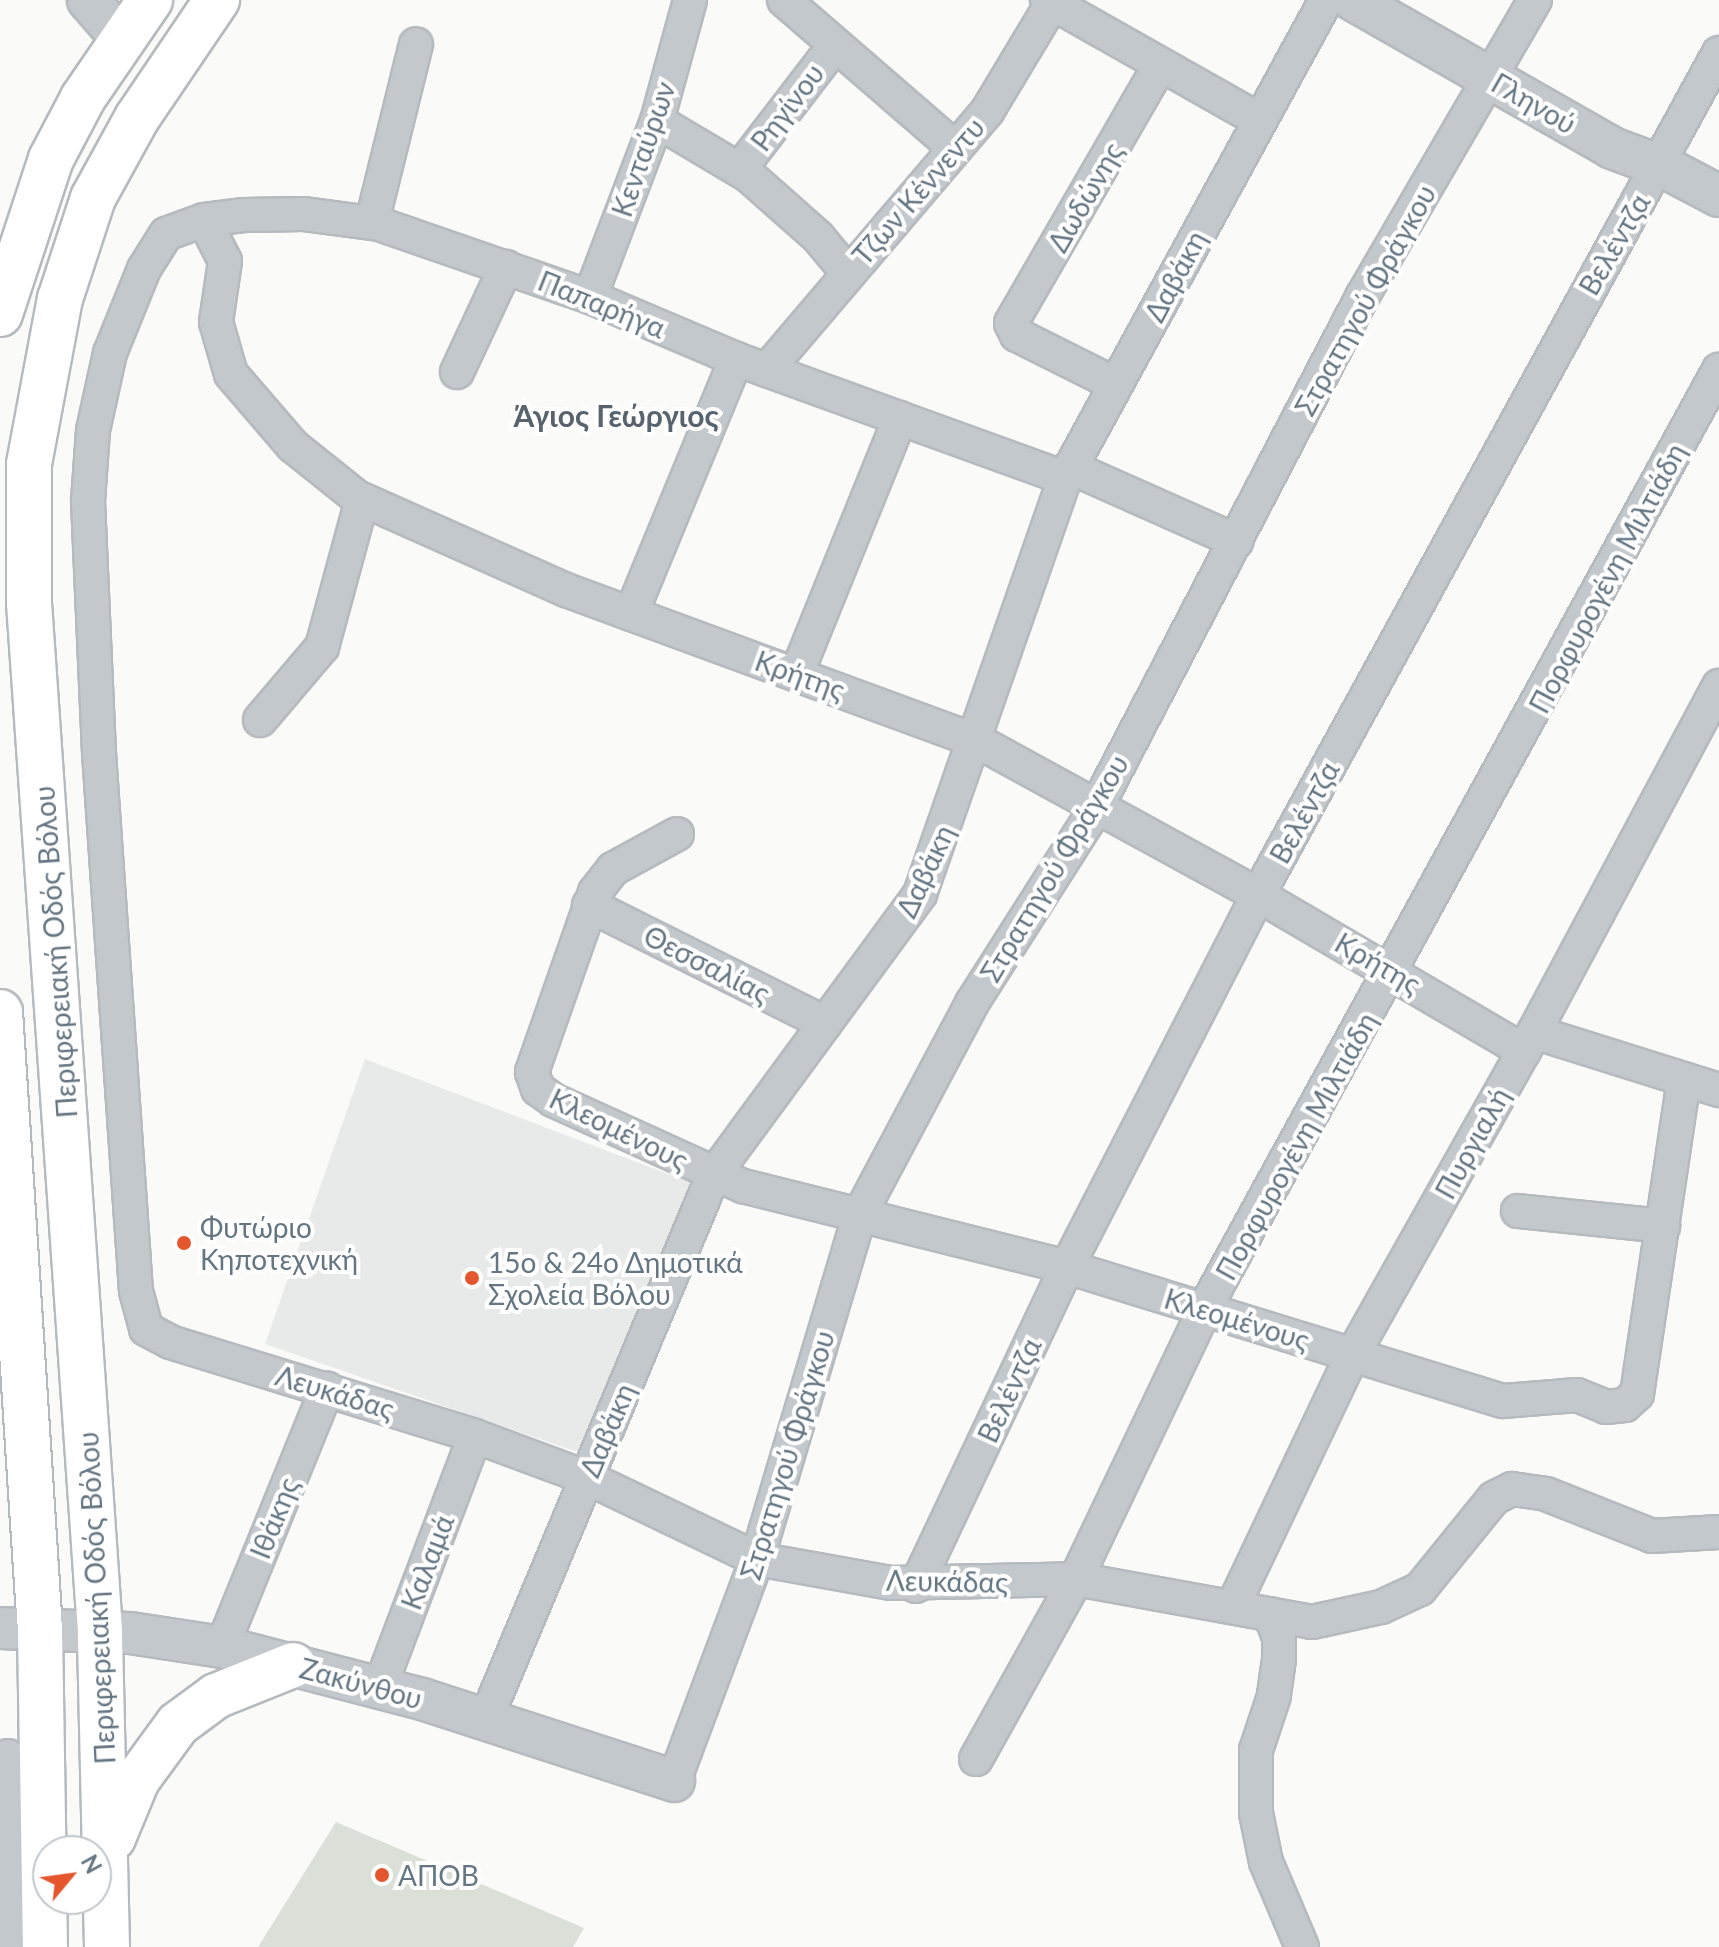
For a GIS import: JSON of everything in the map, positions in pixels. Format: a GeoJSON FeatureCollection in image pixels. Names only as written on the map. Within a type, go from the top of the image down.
{"type":"FeatureCollection","features":[{"type":"Feature","properties":{"kind":"main road"},"geometry":{"type":"LineString","coordinates":[[0,314],[27,220],[51,159],[122,39],[150,0]]}},
{"type":"Feature","properties":{"kind":"main road","name":"Περιφερειακή Οδός Βόλου"},"geometry":{"type":"LineString","coordinates":[[106,1835],[100,1631],[29,603],[29,464],[60,299],[93,198],[137,118],[217,0]]}},
{"type":"Feature","properties":{"kind":"main road","name":"Περιφερειακή Οδός Βόλου"},"geometry":{"type":"LineString","coordinates":[[0,1012],[20,1629],[45,1947]]}},
{"type":"Feature","properties":{"kind":"main road"},"geometry":{"type":"LineString","coordinates":[[112,1842],[137,1780],[178,1724],[236,1685],[293,1665]]}},
{"type":"Feature","properties":{"kind":"main road","name":"Περιφερειακή Οδός Βόλου"},"geometry":{"type":"LineString","coordinates":[[107,1915],[107,1947]]}},
{"type":"Feature","properties":{"kind":"street"},"geometry":{"type":"LineString","coordinates":[[88,0],[122,39]]}},
{"type":"Feature","properties":{"kind":"street","name":"Κενταύρων"},"geometry":{"type":"LineString","coordinates":[[590,297],[657,121],[690,0]]}},
{"type":"Feature","properties":{"kind":"street"},"geometry":{"type":"LineString","coordinates":[[784,0],[955,148]]}},
{"type":"Feature","properties":{"kind":"street","name":"Δαβάκη"},"geometry":{"type":"LineString","coordinates":[[485,1721],[713,1176],[920,894],[977,741],[1068,473],[1326,0]]}},
{"type":"Feature","properties":{"kind":"street","name":"Γληνού"},"geometry":{"type":"LineString","coordinates":[[1353,0],[1612,148],[1659,166],[1719,196]]}},
{"type":"Feature","properties":{"kind":"street","name":"Στρατηγού Φράγκου"},"geometry":{"type":"LineString","coordinates":[[674,1781],[757,1559],[860,1214],[972,1003],[1096,808],[1362,297],[1535,0]]}},
{"type":"Feature","properties":{"kind":"street"},"geometry":{"type":"LineString","coordinates":[[1051,1],[1159,67],[1259,120]]}},
{"type":"Feature","properties":{"kind":"street","name":"Τζων Κέννεντυ"},"geometry":{"type":"LineString","coordinates":[[767,370],[1005,85],[1051,1]]}},
{"type":"Feature","properties":{"kind":"street"},"geometry":{"type":"LineString","coordinates":[[372,222],[416,44]]}},
{"type":"Feature","properties":{"kind":"street","name":"Ρηγίνου"},"geometry":{"type":"LineString","coordinates":[[740,169],[835,45]]}},
{"type":"Feature","properties":{"kind":"street","name":"Βελέντζα"},"geometry":{"type":"LineString","coordinates":[[916,1586],[1067,1267],[1258,895],[1527,397],[1659,166],[1719,53]]}},
{"type":"Feature","properties":{"kind":"street","name":"Δωδώνης"},"geometry":{"type":"LineString","coordinates":[[1115,384],[1017,335],[1011,326],[1159,67]]}},
{"type":"Feature","properties":{"kind":"street"},"geometry":{"type":"LineString","coordinates":[[657,121],[740,169],[785,205],[848,273]]}},
{"type":"Feature","properties":{"kind":"street","name":"Παπαρήγα"},"geometry":{"type":"LineString","coordinates":[[153,1336],[139,1315],[136,1291],[99,753],[88,501],[100,395],[144,269],[166,234],[204,220],[284,213],[372,222],[590,297],[736,359],[900,418],[1068,473],[1236,541]]}},
{"type":"Feature","properties":{"kind":"street","name":"Κρήτης"},"geometry":{"type":"LineString","coordinates":[[204,220],[225,261],[216,322],[231,374],[293,446],[362,500],[631,614],[977,741],[1394,971],[1529,1041],[1719,1090]]}},
{"type":"Feature","properties":{"kind":"street"},"geometry":{"type":"LineString","coordinates":[[457,372],[506,267]]}},
{"type":"Feature","properties":{"kind":"street"},"geometry":{"type":"LineString","coordinates":[[631,614],[736,359]]}},
{"type":"Feature","properties":{"kind":"street","name":"Πορφυρογένη Μιλτιάδη"},"geometry":{"type":"LineString","coordinates":[[976,1759],[1076,1579],[1205,1308],[1394,971],[1719,370]]}},
{"type":"Feature","properties":{"kind":"street"},"geometry":{"type":"LineString","coordinates":[[797,673],[900,418]]}},
{"type":"Feature","properties":{"kind":"street"},"geometry":{"type":"LineString","coordinates":[[260,720],[322,647],[362,500]]}},
{"type":"Feature","properties":{"kind":"street","name":"Πυργιαλή"},"geometry":{"type":"LineString","coordinates":[[1234,1604],[1352,1356],[1529,1041],[1719,686]]}},
{"type":"Feature","properties":{"kind":"street"},"geometry":{"type":"LineString","coordinates":[[589,905],[613,869],[677,834]]}},
{"type":"Feature","properties":{"kind":"street","name":"Θεσσαλίας"},"geometry":{"type":"LineString","coordinates":[[589,905],[825,1023]]}},
{"type":"Feature","properties":{"kind":"street","name":"Κλεομένους"},"geometry":{"type":"LineString","coordinates":[[589,905],[534,1063],[533,1081],[538,1089],[713,1176],[1067,1267],[1503,1401],[1577,1395],[1606,1407],[1625,1405],[1643,1381],[1684,1079]]}},
{"type":"Feature","properties":{"kind":"street"},"geometry":{"type":"LineString","coordinates":[[1518,1211],[1663,1226]]}},
{"type":"Feature","properties":{"kind":"street","name":"Λευκάδας"},"geometry":{"type":"LineString","coordinates":[[153,1336],[475,1436],[588,1478],[757,1559],[916,1586],[1076,1579],[1234,1604],[1312,1622],[1381,1607],[1412,1594],[1436,1575],[1494,1498],[1512,1489],[1546,1494],[1652,1536],[1719,1532]]}},
{"type":"Feature","properties":{"kind":"street","name":"Ιθάκης"},"geometry":{"type":"LineString","coordinates":[[222,1647],[327,1389]]}},
{"type":"Feature","properties":{"kind":"street","name":"Καλαμά"},"geometry":{"type":"LineString","coordinates":[[380,1687],[475,1436]]}},
{"type":"Feature","properties":{"kind":"street"},"geometry":{"type":"LineString","coordinates":[[1270,1614],[1279,1637],[1279,1659],[1274,1696],[1256,1750],[1256,1813],[1266,1862],[1302,1947]]}},
{"type":"Feature","properties":{"kind":"street","name":"Ζακύνθου"},"geometry":{"type":"LineString","coordinates":[[20,1629],[100,1631],[222,1647],[380,1687],[674,1781]]}},
{"type":"Feature","properties":{"kind":"street"},"geometry":{"type":"LineString","coordinates":[[8,1756],[4,1873],[9,1947]]}},
{"type":"Feature","properties":{"kind":"shaded area","name":"15ο & 24ο Δημοτικά Σχολεία Βόλου"},"geometry":{"type":"Polygon","coordinates":[[[365,1059],[692,1183],[586,1455],[265,1344],[365,1059]]]}},
{"type":"Feature","properties":{"kind":"shaded area","name":"ΑΠΟΒ"},"geometry":{"type":"Polygon","coordinates":[[[336,1822],[584,1928],[573,1947],[258,1947],[336,1822]]]}},
{"type":"Feature","properties":{"kind":"place","name":"Φυτώριο Κηποτεχνική"},"geometry":{"type":"Point","coordinates":[184,1243]}},
{"type":"Feature","properties":{"kind":"place","name":"15ο & 24ο Δημοτικά Σχολεία Βόλου"},"geometry":{"type":"Point","coordinates":[472,1278]}},
{"type":"Feature","properties":{"kind":"place","name":"ΑΠΟΒ"},"geometry":{"type":"Point","coordinates":[382,1875]}},
{"type":"Feature","properties":{"kind":"district","name":"Άγιος Γεώργιος"},"geometry":{"type":"Point","coordinates":[616,415]}}]}
